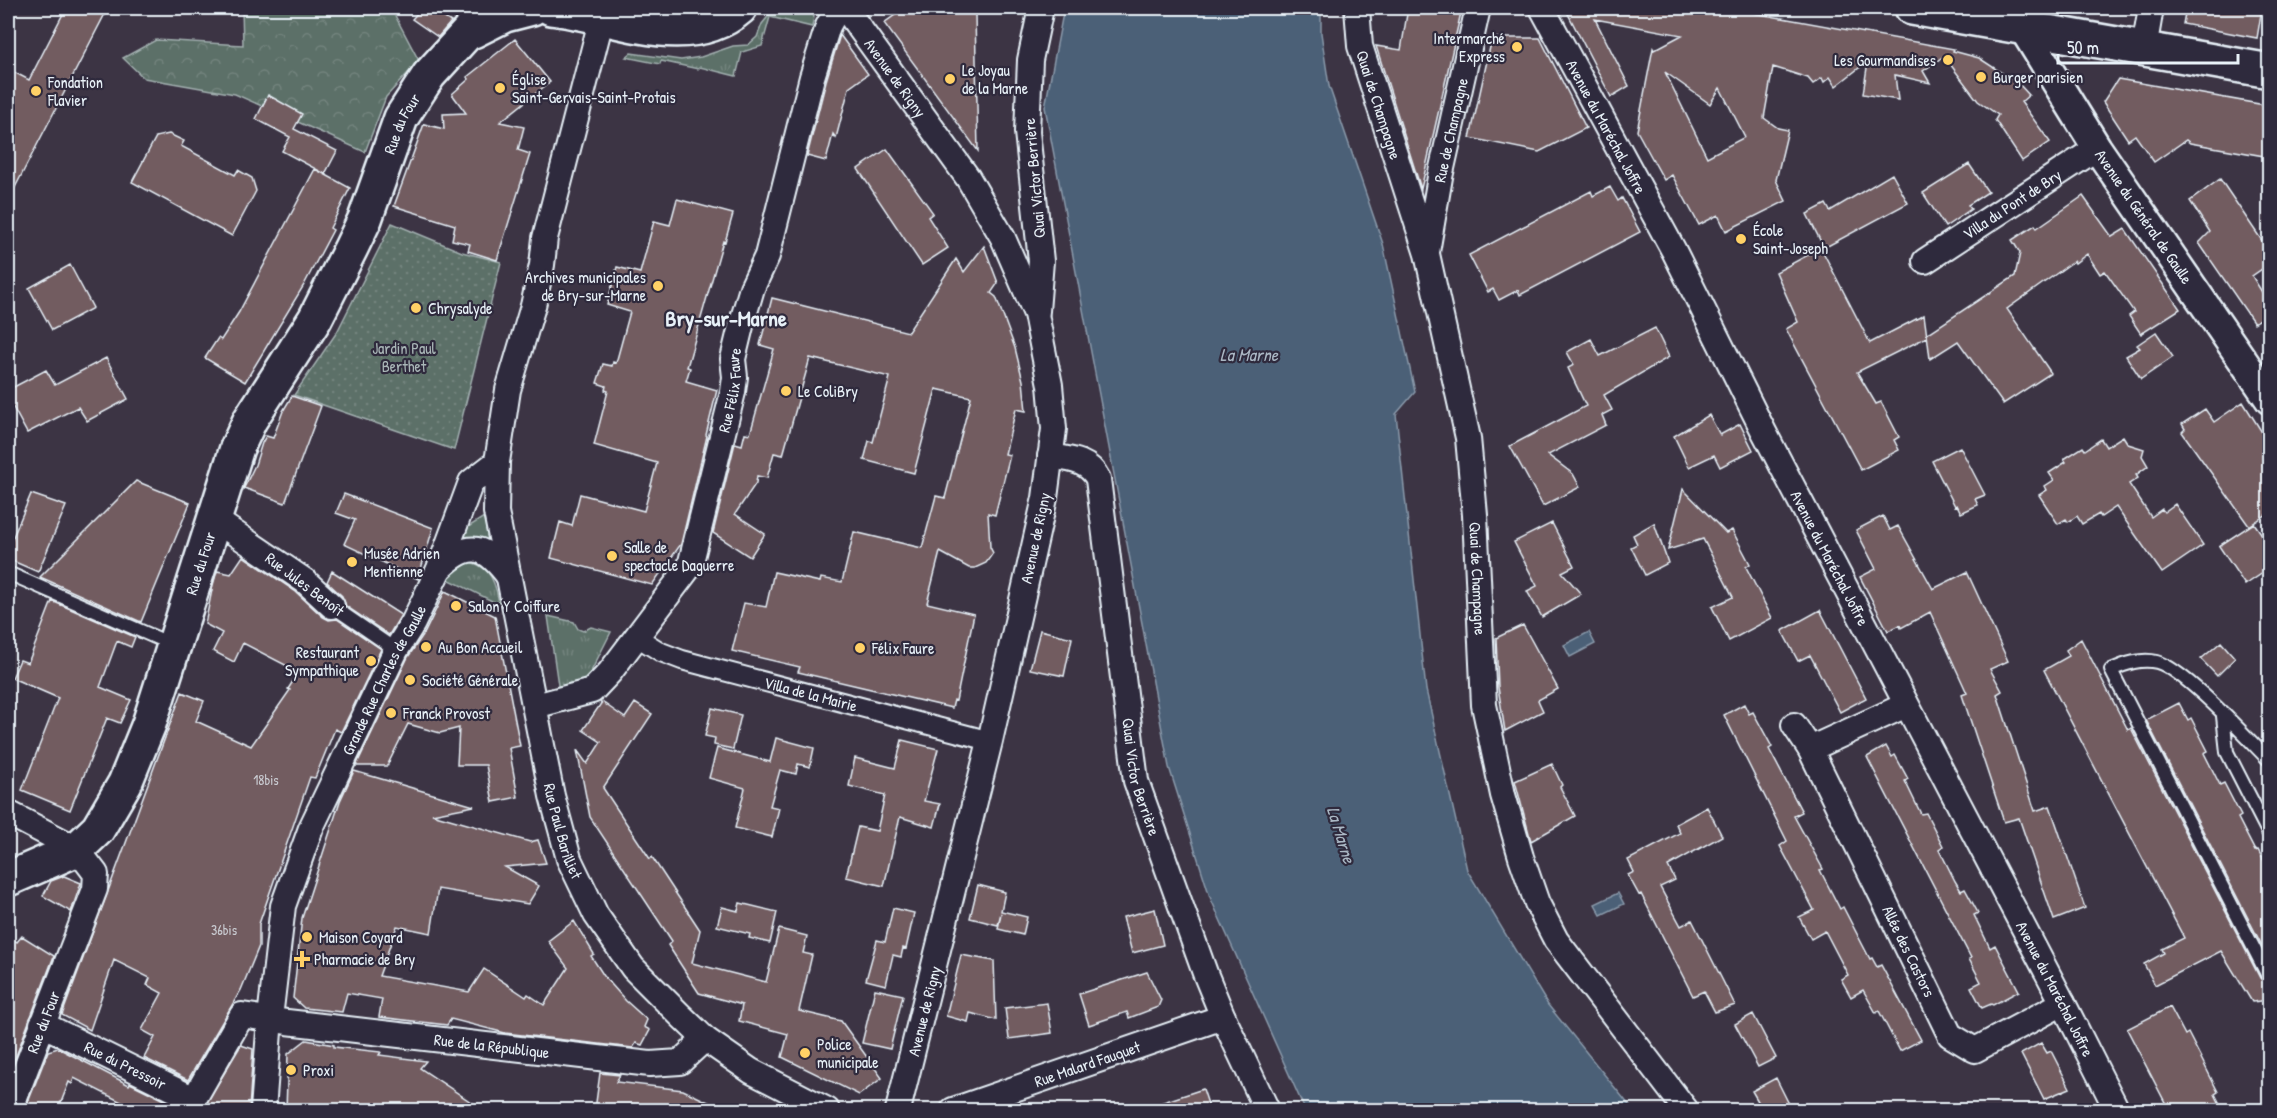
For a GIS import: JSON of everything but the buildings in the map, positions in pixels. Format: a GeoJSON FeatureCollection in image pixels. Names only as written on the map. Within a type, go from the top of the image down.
{"type":"FeatureCollection","features":[{"type":"Feature","properties":{"kind":"main road"},"geometry":{"type":"LineString","coordinates":[[551,8],[609,12],[674,31],[700,29],[740,8]]}},
{"type":"Feature","properties":{"kind":"main road"},"geometry":{"type":"LineString","coordinates":[[1912,8],[2270,71]]}},
{"type":"Feature","properties":{"kind":"main road","name":"Rue du Four"},"geometry":{"type":"LineString","coordinates":[[77,849],[98,829],[125,783],[148,724],[237,448],[250,420],[315,319],[356,238],[401,118],[429,75],[468,33],[508,9]]}},
{"type":"Feature","properties":{"kind":"main road"},"geometry":{"type":"LineString","coordinates":[[8,879],[77,849]]}},
{"type":"Feature","properties":{"kind":"street","name":"Rue Félix Faure"},"geometry":{"type":"LineString","coordinates":[[535,706],[592,691],[610,672],[690,567],[733,392],[735,376],[733,359],[742,322],[752,288],[767,256],[812,77],[828,26],[838,8]]}},
{"type":"Feature","properties":{"kind":"street","name":"Avenue de Rigny"},"geometry":{"type":"LineString","coordinates":[[845,8],[968,178],[1003,238],[1036,314],[1050,385],[1054,429],[1045,498],[990,741],[898,1110]]}},
{"type":"Feature","properties":{"kind":"street","name":"Quai Victor Berrière"},"geometry":{"type":"LineString","coordinates":[[1036,314],[1041,261],[1027,121],[1030,60],[1041,8]]}},
{"type":"Feature","properties":{"kind":"street","name":"Quai de Champagne"},"geometry":{"type":"LineString","coordinates":[[1357,8],[1360,46],[1427,254],[1468,438],[1475,515],[1484,705],[1503,795],[1521,857],[1537,903],[1556,939],[1686,1110]]}},
{"type":"Feature","properties":{"kind":"street","name":"Rue de Champagne"},"geometry":{"type":"LineString","coordinates":[[1427,254],[1440,177],[1478,8]]}},
{"type":"Feature","properties":{"kind":"street","name":"Avenue du Maréchal Joffre"},"geometry":{"type":"LineString","coordinates":[[1542,8],[1674,251],[1764,432],[2117,1110]]}},
{"type":"Feature","properties":{"kind":"street"},"geometry":{"type":"LineString","coordinates":[[2144,50],[2151,8]]}},
{"type":"Feature","properties":{"kind":"street"},"geometry":{"type":"LineString","coordinates":[[497,462],[508,390],[533,306],[545,238],[609,12]]}},
{"type":"Feature","properties":{"kind":"street","name":"Avenue du Général de Gaulle"},"geometry":{"type":"LineString","coordinates":[[2023,28],[2097,148],[2270,400]]}},
{"type":"Feature","properties":{"kind":"street","name":"Villa du Pont de Bry"},"geometry":{"type":"LineString","coordinates":[[1925,261],[2097,148]]}},
{"type":"Feature","properties":{"kind":"street","name":"Quai Victor Berrière"},"geometry":{"type":"LineString","coordinates":[[1050,456],[1082,463],[1093,470],[1098,479],[1136,781],[1223,1017],[1267,1110]]}},
{"type":"Feature","properties":{"kind":"street","name":"Grande Rue Charles de Gaulle"},"geometry":{"type":"LineString","coordinates":[[263,1110],[270,1018],[283,906],[312,828],[396,650],[413,623],[439,569],[471,482],[497,462]]}},
{"type":"Feature","properties":{"kind":"street","name":"Rue Paul Barilliet"},"geometry":{"type":"LineString","coordinates":[[497,462],[496,512],[552,796],[569,859],[596,915],[633,968],[705,1039],[750,1071],[827,1110]]}},
{"type":"Feature","properties":{"kind":"street","name":"Rue Jules Benoît"},"geometry":{"type":"LineString","coordinates":[[214,519],[305,581],[332,606]]}},
{"type":"Feature","properties":{"kind":"street"},"geometry":{"type":"LineString","coordinates":[[439,569],[456,553],[475,550],[493,557],[511,579]]}},
{"type":"Feature","properties":{"kind":"street","name":"Villa de la Mairie"},"geometry":{"type":"LineString","coordinates":[[636,637],[682,660],[990,741]]}},
{"type":"Feature","properties":{"kind":"street"},"geometry":{"type":"LineString","coordinates":[[1810,749],[1906,705]]}},
{"type":"Feature","properties":{"kind":"street","name":"Allée des Castors"},"geometry":{"type":"LineString","coordinates":[[1794,725],[1810,749],[1950,1035],[1975,1050],[2063,1003]]}},
{"type":"Feature","properties":{"kind":"street"},"geometry":{"type":"LineString","coordinates":[[8,813],[77,849]]}},
{"type":"Feature","properties":{"kind":"street","name":"Rue du Four"},"geometry":{"type":"LineString","coordinates":[[10,1110],[95,889],[96,874],[77,849]]}},
{"type":"Feature","properties":{"kind":"street","name":"Rue du Pressoir"},"geometry":{"type":"LineString","coordinates":[[42,1024],[194,1099],[242,1015],[270,1018]]}},
{"type":"Feature","properties":{"kind":"street","name":"Rue Malard Fauquet"},"geometry":{"type":"LineString","coordinates":[[953,1110],[1223,1017]]}},
{"type":"Feature","properties":{"kind":"street","name":"Rue de la République"},"geometry":{"type":"LineString","coordinates":[[270,1018],[287,1022],[650,1064],[681,1062],[705,1039]]}},
{"type":"Feature","properties":{"kind":"lane"},"geometry":{"type":"LineString","coordinates":[[8,573],[174,645]]}},
{"type":"Feature","properties":{"kind":"lane","name":"Rue Jules Benoît"},"geometry":{"type":"LineString","coordinates":[[332,606],[396,650]]}},
{"type":"Feature","properties":{"kind":"lane"},"geometry":{"type":"LineString","coordinates":[[2267,974],[2111,670],[2130,662],[2157,662],[2187,681],[2270,761]]}},
{"type":"Feature","properties":{"kind":"lane"},"geometry":{"type":"LineString","coordinates":[[2223,716],[2227,752],[2270,836]]}},
{"type":"Feature","properties":{"kind":"green space"},"geometry":{"type":"Polygon","coordinates":[[[242,8],[391,8],[419,61],[386,97],[365,152],[235,94],[144,78],[123,58],[156,40],[243,45],[242,8]]]}},
{"type":"Feature","properties":{"kind":"green space"},"geometry":{"type":"Polygon","coordinates":[[[775,8],[811,8],[814,17],[812,27],[770,17],[762,46],[742,52],[736,76],[700,67],[698,69],[661,61],[660,64],[626,57],[631,53],[681,60],[701,57],[733,46],[748,45],[757,37],[762,24],[775,8]]]}},
{"type":"Feature","properties":{"kind":"green space","name":"Jardin Paul Berthet"},"geometry":{"type":"Polygon","coordinates":[[[392,223],[462,252],[501,262],[454,450],[294,395],[337,332],[392,223]]]}},
{"type":"Feature","properties":{"kind":"green space"},"geometry":{"type":"Polygon","coordinates":[[[484,517],[489,543],[462,540],[465,529],[484,517]]]}},
{"type":"Feature","properties":{"kind":"green space"},"geometry":{"type":"Polygon","coordinates":[[[459,560],[476,564],[488,572],[495,584],[499,602],[494,602],[446,578],[459,560]]]}},
{"type":"Feature","properties":{"kind":"green space"},"geometry":{"type":"Polygon","coordinates":[[[548,616],[574,622],[578,629],[583,631],[591,627],[611,632],[575,703],[560,699],[548,616]]]}},
{"type":"Feature","properties":{"kind":"water","name":"La Marne"},"geometry":{"type":"Polygon","coordinates":[[[1064,8],[1321,8],[1321,33],[1329,86],[1383,244],[1415,392],[1396,414],[1426,690],[1467,870],[1548,1005],[1633,1110],[1305,1110],[1210,897],[1169,767],[1045,107],[1064,8]]]}},
{"type":"Feature","properties":{"kind":"water"},"geometry":{"type":"Polygon","coordinates":[[[1589,632],[1595,644],[1570,657],[1564,645],[1589,632]]]}},
{"type":"Feature","properties":{"kind":"water"},"geometry":{"type":"Polygon","coordinates":[[[1618,893],[1624,904],[1601,915],[1595,904],[1618,893]]]}},
{"type":"Feature","properties":{"kind":"place","name":"Intermarché Express"},"geometry":{"type":"Point","coordinates":[1517,47]}},
{"type":"Feature","properties":{"kind":"place","name":"Les Gourmandises"},"geometry":{"type":"Point","coordinates":[1948,60]}},
{"type":"Feature","properties":{"kind":"place","name":"Burger parisien"},"geometry":{"type":"Point","coordinates":[1981,77]}},
{"type":"Feature","properties":{"kind":"place","name":"Le Joyau de la Marne"},"geometry":{"type":"Point","coordinates":[950,79]}},
{"type":"Feature","properties":{"kind":"place","name":"Église Saint-Gervais-Saint-Protais"},"geometry":{"type":"Point","coordinates":[500,88]}},
{"type":"Feature","properties":{"kind":"place","name":"Fondation Flavier"},"geometry":{"type":"Point","coordinates":[36,91]}},
{"type":"Feature","properties":{"kind":"place","name":"École Saint-Joseph"},"geometry":{"type":"Point","coordinates":[1741,239]}},
{"type":"Feature","properties":{"kind":"place","name":"Archives municipales de Bry-sur-Marne"},"geometry":{"type":"Point","coordinates":[658,286]}},
{"type":"Feature","properties":{"kind":"place","name":"Chrysalyde"},"geometry":{"type":"Point","coordinates":[416,308]}},
{"type":"Feature","properties":{"kind":"place","name":"Le ColiBry"},"geometry":{"type":"Point","coordinates":[786,391]}},
{"type":"Feature","properties":{"kind":"place","name":"Salle de spectacle Daguerre"},"geometry":{"type":"Point","coordinates":[612,556]}},
{"type":"Feature","properties":{"kind":"place","name":"Musée Adrien Mentienne"},"geometry":{"type":"Point","coordinates":[352,562]}},
{"type":"Feature","properties":{"kind":"place","name":"Salon Y Coiffure"},"geometry":{"type":"Point","coordinates":[456,606]}},
{"type":"Feature","properties":{"kind":"place","name":"Au Bon Accueil"},"geometry":{"type":"Point","coordinates":[426,647]}},
{"type":"Feature","properties":{"kind":"place","name":"Félix Faure"},"geometry":{"type":"Point","coordinates":[860,648]}},
{"type":"Feature","properties":{"kind":"place","name":"Restaurant Sympathique"},"geometry":{"type":"Point","coordinates":[371,661]}},
{"type":"Feature","properties":{"kind":"place","name":"Société Générale"},"geometry":{"type":"Point","coordinates":[410,680]}},
{"type":"Feature","properties":{"kind":"place","name":"Franck Provost"},"geometry":{"type":"Point","coordinates":[391,713]}},
{"type":"Feature","properties":{"kind":"place","name":"Maison Coyard"},"geometry":{"type":"Point","coordinates":[307,937]}},
{"type":"Feature","properties":{"kind":"place","name":"Pharmacie de Bry"},"geometry":{"type":"Point","coordinates":[302,959]}},
{"type":"Feature","properties":{"kind":"place","name":"Police municipale"},"geometry":{"type":"Point","coordinates":[805,1053]}},
{"type":"Feature","properties":{"kind":"place","name":"Proxi"},"geometry":{"type":"Point","coordinates":[291,1070]}},
{"type":"Feature","properties":{"kind":"district","name":"Bry-sur-Marne"},"geometry":{"type":"Point","coordinates":[726,318]}}]}
